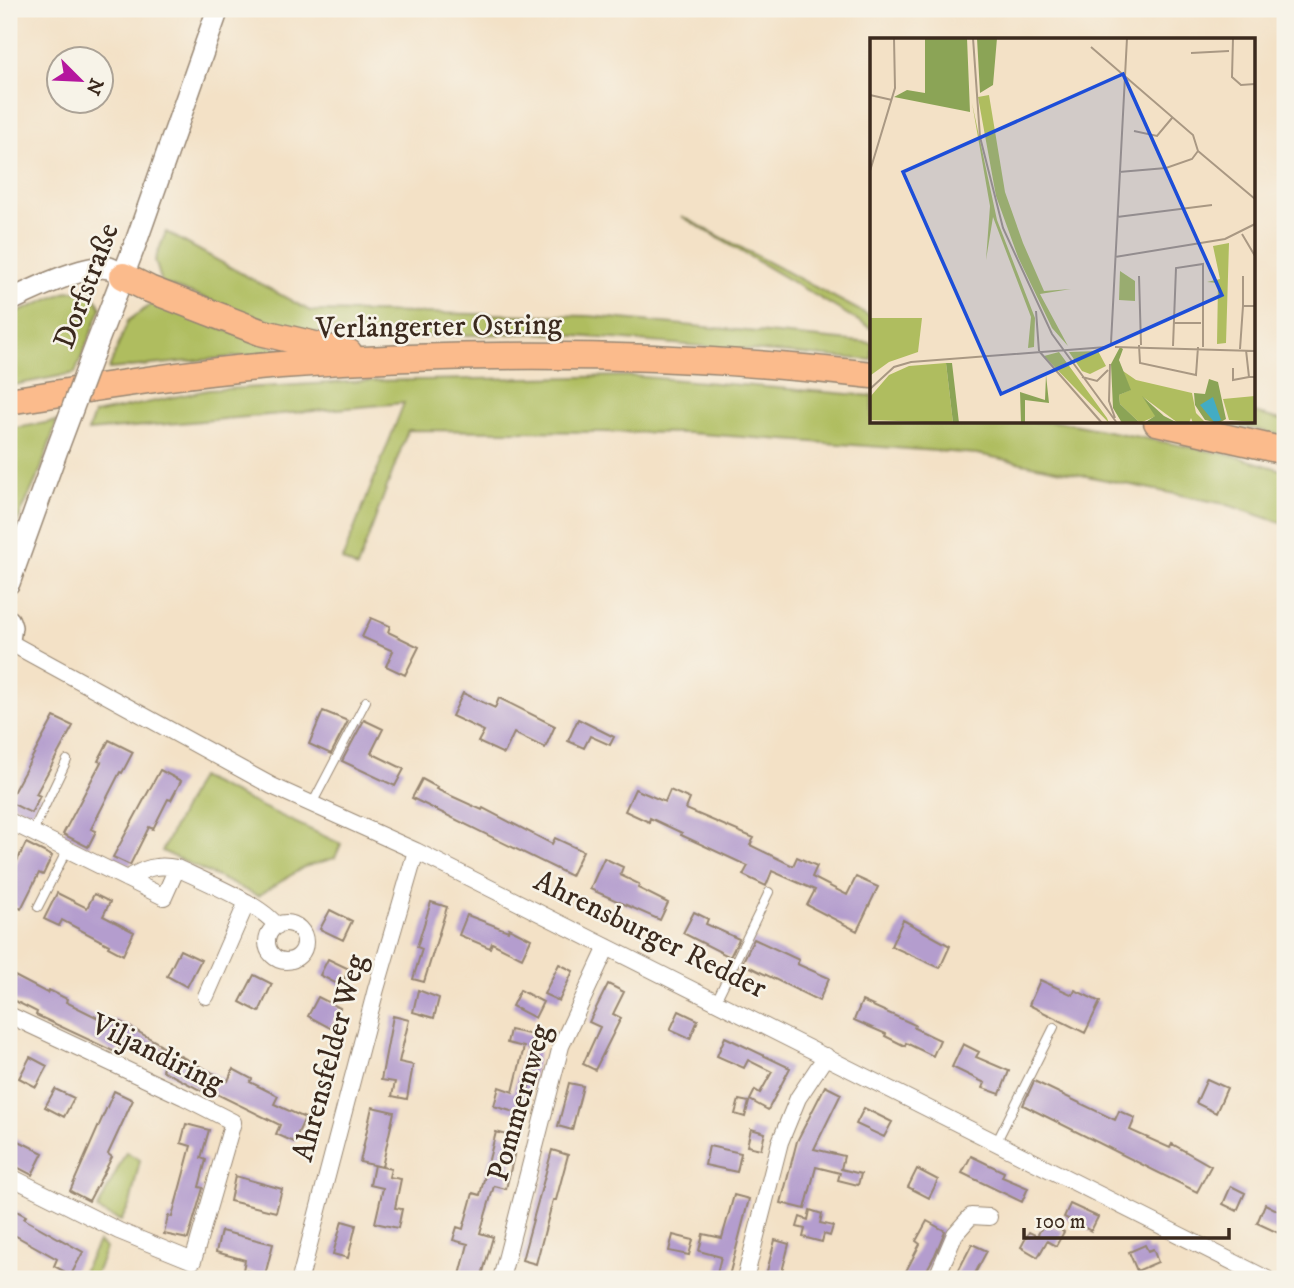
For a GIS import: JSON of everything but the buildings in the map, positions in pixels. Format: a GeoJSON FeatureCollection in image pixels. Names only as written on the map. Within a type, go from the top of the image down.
{"type":"FeatureCollection","features":[{"type":"Feature","properties":{"kind":"main road"},"geometry":{"type":"LineString","coordinates":[[121,281],[260,331],[378,360]]}},
{"type":"Feature","properties":{"kind":"main road","name":"Verlängerter Ostring"},"geometry":{"type":"LineString","coordinates":[[9,401],[182,375],[280,365],[506,356],[652,359],[870,375]]}},
{"type":"Feature","properties":{"kind":"main road"},"geometry":{"type":"LineString","coordinates":[[1166,424],[1285,451]]}},
{"type":"Feature","properties":{"kind":"street","name":"Dorfstraße"},"geometry":{"type":"LineString","coordinates":[[9,583],[218,9]]}},
{"type":"Feature","properties":{"kind":"street"},"geometry":{"type":"LineString","coordinates":[[9,301],[57,279],[94,269],[109,268],[121,281]]}},
{"type":"Feature","properties":{"kind":"street"},"geometry":{"type":"LineString","coordinates":[[9,621],[9,641]]}},
{"type":"Feature","properties":{"kind":"street","name":"Ahrensburger Redder"},"geometry":{"type":"LineString","coordinates":[[9,641],[272,786],[416,852],[1267,1279]]}},
{"type":"Feature","properties":{"kind":"street"},"geometry":{"type":"LineString","coordinates":[[9,821],[164,897],[177,868]]}},
{"type":"Feature","properties":{"kind":"street","name":"Ahrensfelder Weg"},"geometry":{"type":"LineString","coordinates":[[300,1279],[373,1001],[416,852]]}},
{"type":"Feature","properties":{"kind":"street"},"geometry":{"type":"LineString","coordinates":[[127,879],[146,867],[161,865],[177,868],[247,902],[273,920],[277,926]]}},
{"type":"Feature","properties":{"kind":"street"},"geometry":{"type":"LineString","coordinates":[[206,996],[247,902]]}},
{"type":"Feature","properties":{"kind":"street","name":"Pommernweg"},"geometry":{"type":"LineString","coordinates":[[500,1279],[561,1045],[607,947]]}},
{"type":"Feature","properties":{"kind":"street","name":"Viljandiring"},"geometry":{"type":"LineString","coordinates":[[9,1015],[233,1122],[192,1261],[119,1231],[9,1176]]}},
{"type":"Feature","properties":{"kind":"street"},"geometry":{"type":"LineString","coordinates":[[745,1279],[780,1142],[798,1098],[826,1056]]}},
{"type":"Feature","properties":{"kind":"street"},"geometry":{"type":"LineString","coordinates":[[936,1279],[955,1234],[971,1216],[989,1217]]}},
{"type":"Feature","properties":{"kind":"lane"},"geometry":{"type":"LineString","coordinates":[[312,804],[366,701]]}},
{"type":"Feature","properties":{"kind":"lane"},"geometry":{"type":"LineString","coordinates":[[32,833],[67,760]]}},
{"type":"Feature","properties":{"kind":"lane"},"geometry":{"type":"LineString","coordinates":[[38,907],[67,850]]}},
{"type":"Feature","properties":{"kind":"lane"},"geometry":{"type":"LineString","coordinates":[[716,1002],[769,892]]}},
{"type":"Feature","properties":{"kind":"lane"},"geometry":{"type":"LineString","coordinates":[[999,1143],[999,1137],[1054,1027]]}},
{"type":"Feature","properties":{"kind":"green space"},"geometry":{"type":"Polygon","coordinates":[[[681,216],[870,316],[870,328],[681,216]]]}},
{"type":"Feature","properties":{"kind":"green space"},"geometry":{"type":"Polygon","coordinates":[[[166,232],[310,311],[590,316],[870,343],[870,360],[539,333],[377,338],[295,330],[162,283],[155,260],[166,232]]]}},
{"type":"Feature","properties":{"kind":"green space"},"geometry":{"type":"Polygon","coordinates":[[[69,291],[92,292],[101,308],[75,373],[9,386],[9,316],[69,291]]]}},
{"type":"Feature","properties":{"kind":"green space"},"geometry":{"type":"Polygon","coordinates":[[[153,303],[286,352],[109,369],[128,321],[153,303]]]}},
{"type":"Feature","properties":{"kind":"green space"},"geometry":{"type":"Polygon","coordinates":[[[631,376],[870,396],[870,424],[1072,424],[1235,456],[1285,471],[1285,524],[1225,504],[977,454],[688,433],[408,430],[357,568],[342,560],[404,403],[88,431],[94,414],[208,390],[366,381],[631,376]]]}},
{"type":"Feature","properties":{"kind":"green space"},"geometry":{"type":"Polygon","coordinates":[[[1256,414],[1285,421],[1285,436],[1234,424],[1256,424],[1256,414]]]}},
{"type":"Feature","properties":{"kind":"green space"},"geometry":{"type":"Polygon","coordinates":[[[57,421],[41,469],[9,540],[9,429],[57,421]]]}},
{"type":"Feature","properties":{"kind":"green space"},"geometry":{"type":"Polygon","coordinates":[[[199,777],[341,844],[335,858],[304,867],[258,896],[162,851],[199,777]]]}},
{"type":"Feature","properties":{"kind":"green space"},"geometry":{"type":"Polygon","coordinates":[[[126,1152],[140,1160],[130,1204],[121,1221],[97,1210],[126,1152]]]}},
{"type":"Feature","properties":{"kind":"green space"},"geometry":{"type":"Polygon","coordinates":[[[98,1242],[106,1248],[94,1279],[79,1279],[98,1242]]]}}]}
